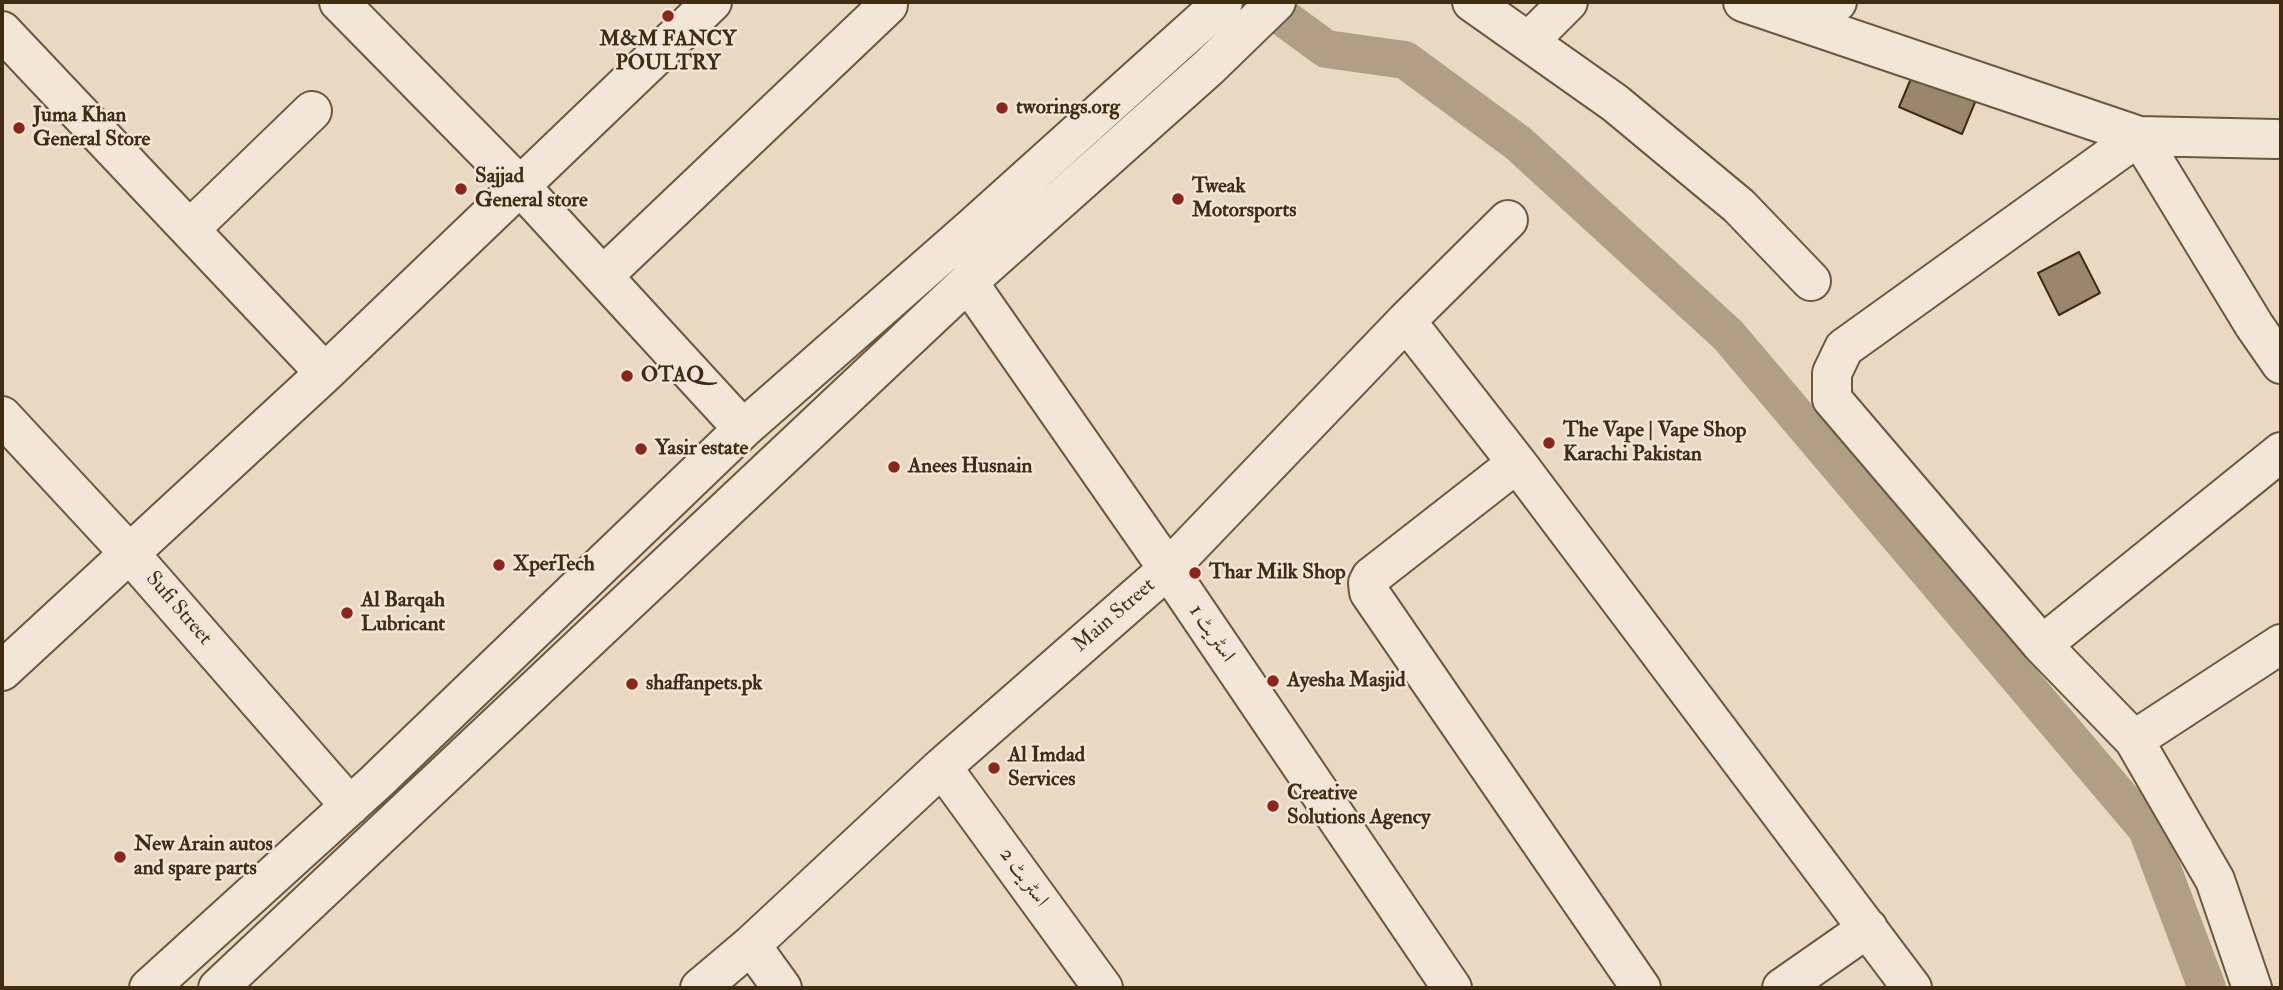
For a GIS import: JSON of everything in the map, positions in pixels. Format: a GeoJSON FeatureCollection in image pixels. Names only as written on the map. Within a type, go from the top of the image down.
{"type":"FeatureCollection","features":[{"type":"Feature","properties":{"kind":"street"},"geometry":{"type":"LineString","coordinates":[[339,2],[521,187],[743,429]]}},
{"type":"Feature","properties":{"kind":"street"},"geometry":{"type":"LineString","coordinates":[[2,671],[325,373],[712,2]]}},
{"type":"Feature","properties":{"kind":"street"},"geometry":{"type":"LineString","coordinates":[[149,988],[350,806],[743,429],[1223,2]]}},
{"type":"Feature","properties":{"kind":"street"},"geometry":{"type":"LineString","coordinates":[[218,988],[811,428],[968,282],[1209,67],[1276,2]]}},
{"type":"Feature","properties":{"kind":"street"},"geometry":{"type":"LineString","coordinates":[[1472,2],[1615,103],[1740,206],[1811,281]]}},
{"type":"Feature","properties":{"kind":"street"},"geometry":{"type":"LineString","coordinates":[[1529,41],[1568,2]]}},
{"type":"Feature","properties":{"kind":"street"},"geometry":{"type":"LineString","coordinates":[[1743,2],[2139,136],[2276,139]]}},
{"type":"Feature","properties":{"kind":"street"},"geometry":{"type":"LineString","coordinates":[[1798,20],[1837,2]]}},
{"type":"Feature","properties":{"kind":"street"},"geometry":{"type":"LineString","coordinates":[[603,276],[888,5]]}},
{"type":"Feature","properties":{"kind":"street"},"geometry":{"type":"LineString","coordinates":[[2,31],[325,373]]}},
{"type":"Feature","properties":{"kind":"street"},"geometry":{"type":"LineString","coordinates":[[190,229],[312,111]]}},
{"type":"Feature","properties":{"kind":"street"},"geometry":{"type":"LineString","coordinates":[[2139,136],[2254,325],[2281,364]]}},
{"type":"Feature","properties":{"kind":"street"},"geometry":{"type":"LineString","coordinates":[[2139,136],[1844,348],[1832,373],[1832,398],[2042,645],[2134,740],[2215,880],[2252,988]]}},
{"type":"Feature","properties":{"kind":"street","name":"Main Street"},"geometry":{"type":"LineString","coordinates":[[701,988],[943,767],[1168,569],[1406,321],[1508,220]]}},
{"type":"Feature","properties":{"kind":"street","name":"اسٹریٹ 1"},"geometry":{"type":"LineString","coordinates":[[968,282],[1168,569],[1452,988]]}},
{"type":"Feature","properties":{"kind":"street"},"geometry":{"type":"LineString","coordinates":[[1406,321],[1517,463],[1912,988]]}},
{"type":"Feature","properties":{"kind":"street"},"geometry":{"type":"LineString","coordinates":[[779,397],[811,428]]}},
{"type":"Feature","properties":{"kind":"street","name":"Sufi Street"},"geometry":{"type":"LineString","coordinates":[[2,416],[130,554],[350,806]]}},
{"type":"Feature","properties":{"kind":"street"},"geometry":{"type":"LineString","coordinates":[[2042,645],[2281,452]]}},
{"type":"Feature","properties":{"kind":"street"},"geometry":{"type":"LineString","coordinates":[[1517,463],[1371,577],[1368,583],[1369,592],[1641,988]]}},
{"type":"Feature","properties":{"kind":"street"},"geometry":{"type":"LineString","coordinates":[[2134,740],[2281,644]]}},
{"type":"Feature","properties":{"kind":"street","name":"اسٹریٹ 2"},"geometry":{"type":"LineString","coordinates":[[943,767],[1102,988]]}},
{"type":"Feature","properties":{"kind":"street"},"geometry":{"type":"LineString","coordinates":[[1782,988],[1868,928]]}},
{"type":"Feature","properties":{"kind":"street"},"geometry":{"type":"LineString","coordinates":[[751,945],[782,988]]}},
{"type":"Feature","properties":{"kind":"building"},"geometry":{"type":"Polygon","coordinates":[[[1915,69],[1978,95],[1962,134],[1899,107],[1915,69]]]}},
{"type":"Feature","properties":{"kind":"building"},"geometry":{"type":"Polygon","coordinates":[[[2079,252],[2100,293],[2059,315],[2038,273],[2079,252]]]}},
{"type":"Feature","properties":{"kind":"waterway"},"geometry":{"type":"LineString","coordinates":[[1262,2],[1326,49],[1405,60],[1518,143],[1728,335],[2147,829],[2207,988]]}},
{"type":"Feature","properties":{"kind":"place","name":"M&M FANCY POULTRY"},"geometry":{"type":"Point","coordinates":[668,16]}},
{"type":"Feature","properties":{"kind":"place","name":"tworings.org"},"geometry":{"type":"Point","coordinates":[1002,108]}},
{"type":"Feature","properties":{"kind":"place","name":"Juma Khan General Store"},"geometry":{"type":"Point","coordinates":[19,128]}},
{"type":"Feature","properties":{"kind":"place","name":"Sajjad General store"},"geometry":{"type":"Point","coordinates":[461,189]}},
{"type":"Feature","properties":{"kind":"place","name":"Tweak Motorsports"},"geometry":{"type":"Point","coordinates":[1178,199]}},
{"type":"Feature","properties":{"kind":"place","name":"OTAQ"},"geometry":{"type":"Point","coordinates":[627,376]}},
{"type":"Feature","properties":{"kind":"place","name":"The Vape | Vape Shop Karachi Pakistan"},"geometry":{"type":"Point","coordinates":[1549,443]}},
{"type":"Feature","properties":{"kind":"place","name":"Yasir estate"},"geometry":{"type":"Point","coordinates":[641,449]}},
{"type":"Feature","properties":{"kind":"place","name":"Anees Husnain"},"geometry":{"type":"Point","coordinates":[894,467]}},
{"type":"Feature","properties":{"kind":"place","name":"XperTech"},"geometry":{"type":"Point","coordinates":[499,565]}},
{"type":"Feature","properties":{"kind":"place","name":"Thar Milk Shop"},"geometry":{"type":"Point","coordinates":[1195,573]}},
{"type":"Feature","properties":{"kind":"place","name":"Al Barqah Lubricant"},"geometry":{"type":"Point","coordinates":[347,613]}},
{"type":"Feature","properties":{"kind":"place","name":"Ayesha Masjid"},"geometry":{"type":"Point","coordinates":[1273,681]}},
{"type":"Feature","properties":{"kind":"place","name":"shaffanpets.pk"},"geometry":{"type":"Point","coordinates":[632,684]}},
{"type":"Feature","properties":{"kind":"place","name":"Al Imdad Services"},"geometry":{"type":"Point","coordinates":[994,768]}},
{"type":"Feature","properties":{"kind":"place","name":"Creative Solutions Agency"},"geometry":{"type":"Point","coordinates":[1273,806]}},
{"type":"Feature","properties":{"kind":"place","name":"New Arain autos and spare parts"},"geometry":{"type":"Point","coordinates":[120,857]}}]}
